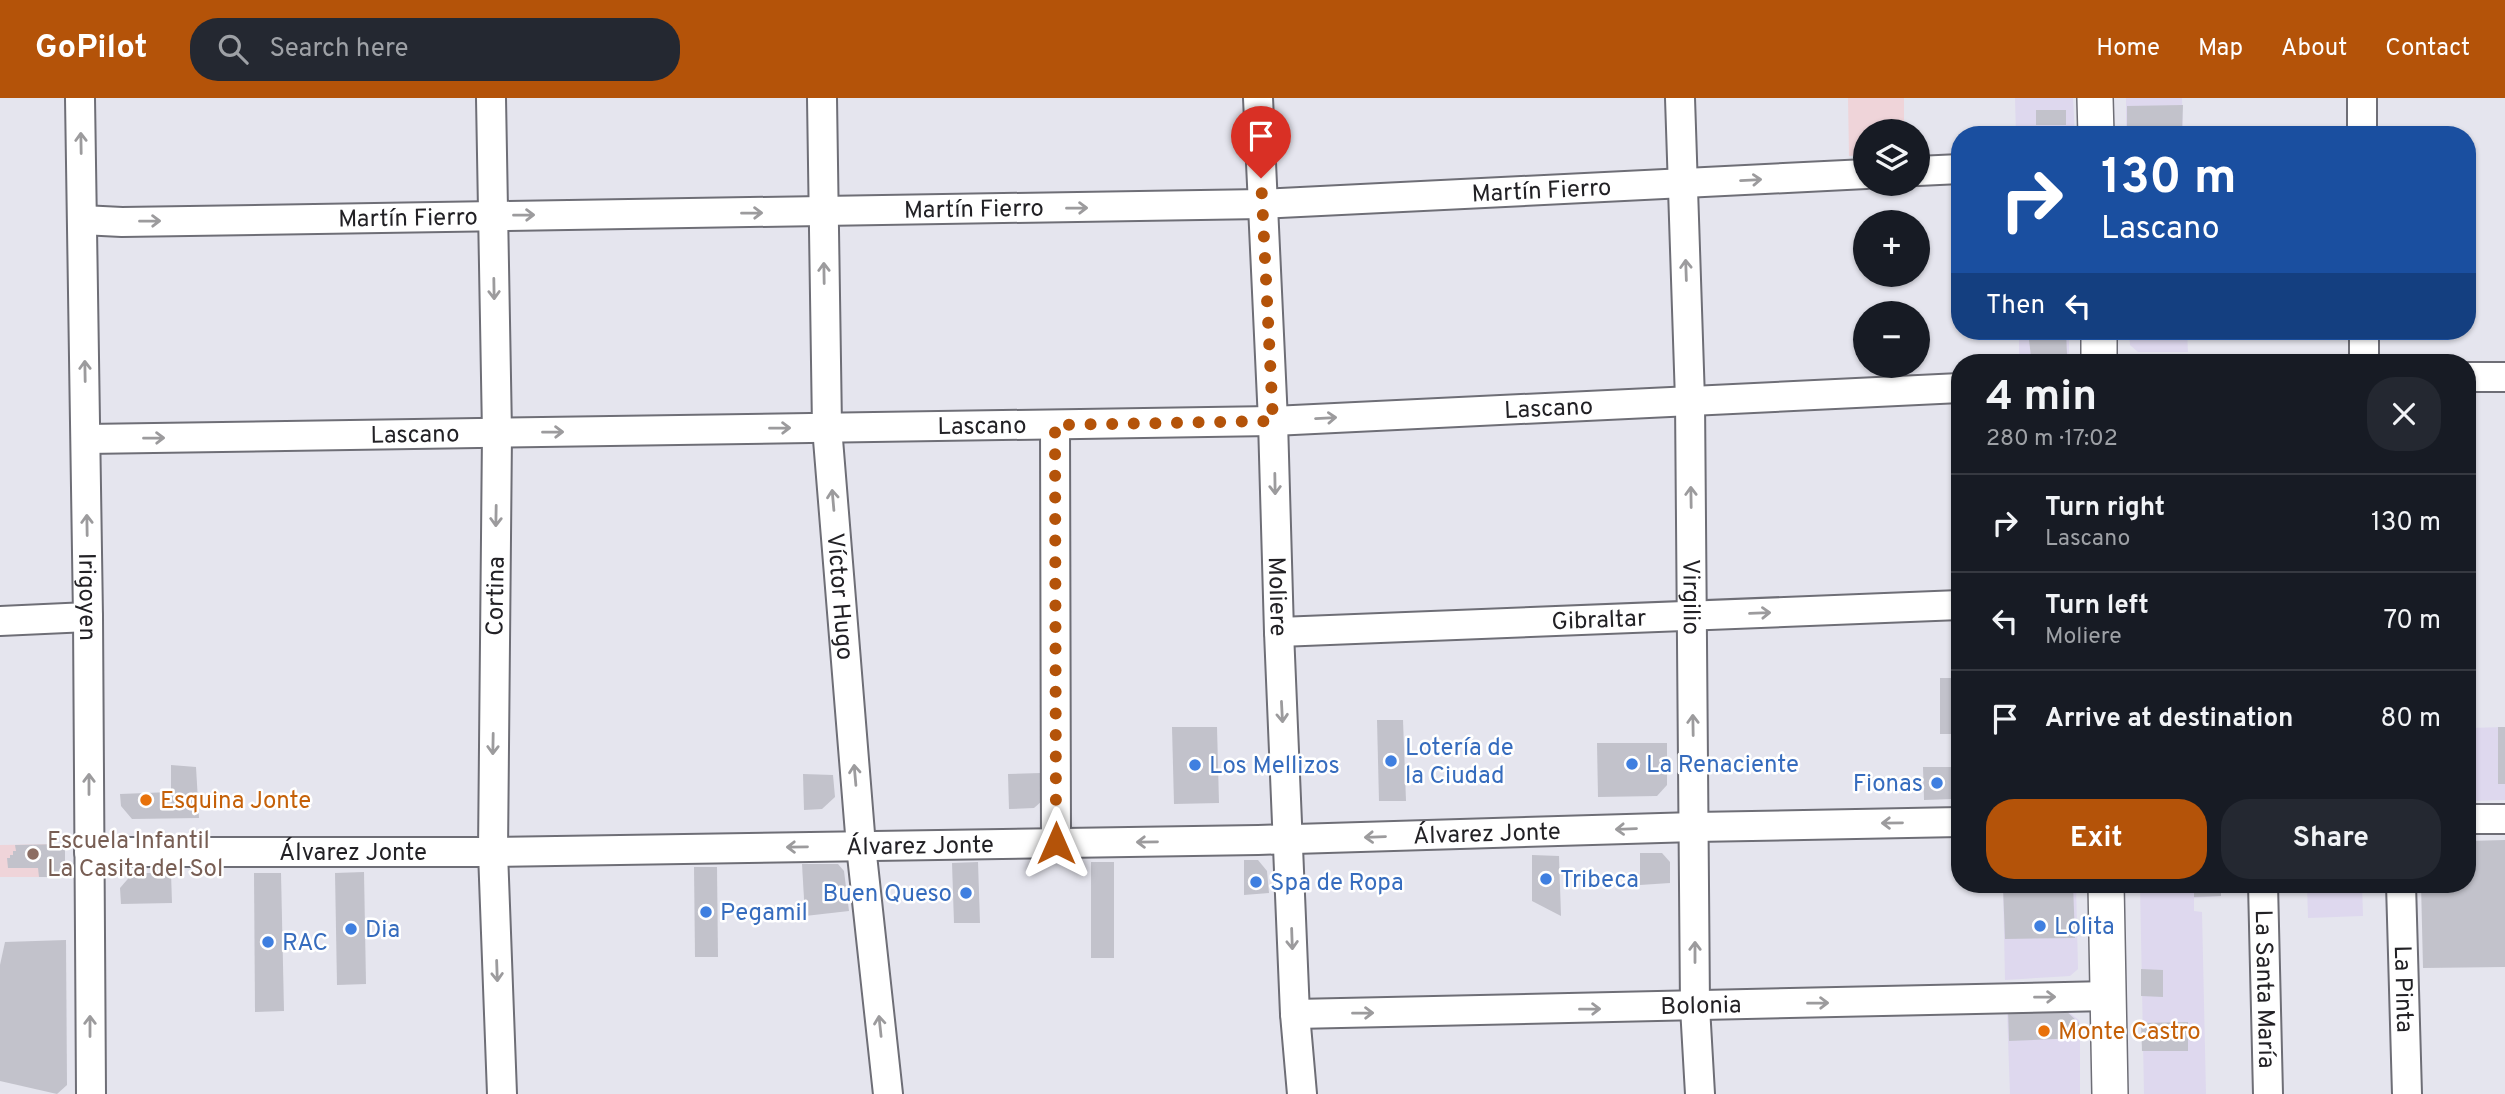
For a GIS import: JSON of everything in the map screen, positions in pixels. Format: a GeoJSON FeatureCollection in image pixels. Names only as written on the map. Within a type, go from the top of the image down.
{"type":"FeatureCollection","features":[{"type":"Feature","properties":{"kind":"main road"},"geometry":{"type":"LineString","coordinates":[[2095,98],[2096,126]]}},
{"type":"Feature","properties":{"kind":"main road"},"geometry":{"type":"LineString","coordinates":[[2106,893],[2110,1094]]}},
{"type":"Feature","properties":{"kind":"street","name":"Irigoyen"},"geometry":{"type":"LineString","coordinates":[[80,98],[88,617],[91,1094]]}},
{"type":"Feature","properties":{"kind":"street","name":"Cortina"},"geometry":{"type":"LineString","coordinates":[[491,98],[497,433],[493,852],[502,1094]]}},
{"type":"Feature","properties":{"kind":"street","name":"Víctor Hugo"},"geometry":{"type":"LineString","coordinates":[[822,98],[827,427],[860,846],[888,1094]]}},
{"type":"Feature","properties":{"kind":"street","name":"Moliere"},"geometry":{"type":"LineString","coordinates":[[1258,98],[1295,1014],[1302,1094]]}},
{"type":"Feature","properties":{"kind":"street","name":"Virgilio"},"geometry":{"type":"LineString","coordinates":[[1680,98],[1690,400],[1695,1007],[1700,1094]]}},
{"type":"Feature","properties":{"kind":"street"},"geometry":{"type":"LineString","coordinates":[[2362,98],[2362,126]]}},
{"type":"Feature","properties":{"kind":"street"},"geometry":{"type":"LineString","coordinates":[[1930,170],[1951,169]]}},
{"type":"Feature","properties":{"kind":"street","name":"Martín Fierro"},"geometry":{"type":"LineString","coordinates":[[82,220],[122,222],[1262,204],[1853,175]]}},
{"type":"Feature","properties":{"kind":"street"},"geometry":{"type":"LineString","coordinates":[[2476,377],[2505,376]]}},
{"type":"Feature","properties":{"kind":"street","name":"Lascano"},"geometry":{"type":"LineString","coordinates":[[86,439],[1273,421],[1951,388]]}},
{"type":"Feature","properties":{"kind":"street"},"geometry":{"type":"LineString","coordinates":[[1055,425],[1056,843]]}},
{"type":"Feature","properties":{"kind":"street","name":"Gibraltar"},"geometry":{"type":"LineString","coordinates":[[1279,632],[1951,605]]}},
{"type":"Feature","properties":{"kind":"street"},"geometry":{"type":"LineString","coordinates":[[0,621],[88,617]]}},
{"type":"Feature","properties":{"kind":"street"},"geometry":{"type":"LineString","coordinates":[[2476,819],[2505,819]]}},
{"type":"Feature","properties":{"kind":"street","name":"Álvarez Jonte"},"geometry":{"type":"LineString","coordinates":[[89,852],[493,852],[1056,843],[1951,822]]}},
{"type":"Feature","properties":{"kind":"street","name":"La Santa María"},"geometry":{"type":"LineString","coordinates":[[2263,893],[2268,1094]]}},
{"type":"Feature","properties":{"kind":"street","name":"La Pinta"},"geometry":{"type":"LineString","coordinates":[[2401,893],[2407,1094]]}},
{"type":"Feature","properties":{"kind":"street","name":"Bolonia"},"geometry":{"type":"LineString","coordinates":[[1295,1014],[2108,996]]}},
{"type":"Feature","properties":{"kind":"shaded area"},"geometry":{"type":"Polygon","coordinates":[[[1848,98],[1904,98],[1904,119],[1853,119],[1853,156],[1849,156],[1848,98]]]}},
{"type":"Feature","properties":{"kind":"shaded area"},"geometry":{"type":"Polygon","coordinates":[[[2015,98],[2073,98],[2075,126],[2016,126],[2015,98]]]}},
{"type":"Feature","properties":{"kind":"shaded area"},"geometry":{"type":"Polygon","coordinates":[[[2126,98],[2182,98],[2183,126],[2126,126],[2126,98]]]}},
{"type":"Feature","properties":{"kind":"shaded area"},"geometry":{"type":"Polygon","coordinates":[[[2019,340],[2069,340],[2068,354],[2019,354],[2019,340]]]}},
{"type":"Feature","properties":{"kind":"shaded area"},"geometry":{"type":"Polygon","coordinates":[[[2130,340],[2187,340],[2188,352],[2138,352],[2130,345],[2130,340]]]}},
{"type":"Feature","properties":{"kind":"shaded area"},"geometry":{"type":"Polygon","coordinates":[[[2505,727],[2505,800],[2476,801],[2476,728],[2505,727]]]}},
{"type":"Feature","properties":{"kind":"shaded area","name":"Escuela Infantil La Casita del Sol"},"geometry":{"type":"Polygon","coordinates":[[[65,844],[65,877],[0,877],[0,845],[65,844]]]}},
{"type":"Feature","properties":{"kind":"shaded area"},"geometry":{"type":"Polygon","coordinates":[[[2003,893],[2076,893],[2078,969],[2070,976],[2005,980],[2003,893]]]}},
{"type":"Feature","properties":{"kind":"shaded area"},"geometry":{"type":"Polygon","coordinates":[[[2140,893],[2221,893],[2221,896],[2194,898],[2194,911],[2202,912],[2206,1094],[2144,1094],[2140,893]]]}},
{"type":"Feature","properties":{"kind":"shaded area"},"geometry":{"type":"Polygon","coordinates":[[[2307,893],[2362,893],[2363,916],[2308,918],[2307,893]]]}},
{"type":"Feature","properties":{"kind":"shaded area"},"geometry":{"type":"Polygon","coordinates":[[[2066,1010],[2080,1021],[2080,1094],[2010,1094],[2007,1011],[2066,1010]]]}},
{"type":"Feature","properties":{"kind":"building"},"geometry":{"type":"Polygon","coordinates":[[[2183,105],[2182,126],[2127,126],[2127,106],[2183,105]]]}},
{"type":"Feature","properties":{"kind":"building"},"geometry":{"type":"Polygon","coordinates":[[[2036,110],[2066,110],[2066,125],[2036,125],[2036,110]]]}},
{"type":"Feature","properties":{"kind":"building"},"geometry":{"type":"Polygon","coordinates":[[[2029,340],[2066,340],[2067,354],[2031,354],[2029,340]]]}},
{"type":"Feature","properties":{"kind":"building"},"geometry":{"type":"Polygon","coordinates":[[[1940,678],[1951,678],[1951,734],[1940,734],[1940,678]]]}},
{"type":"Feature","properties":{"kind":"building","name":"Lotería de la Ciudad"},"geometry":{"type":"Polygon","coordinates":[[[1377,720],[1403,720],[1406,801],[1379,801],[1377,720]]]}},
{"type":"Feature","properties":{"kind":"building","name":"Los Mellizos"},"geometry":{"type":"Polygon","coordinates":[[[1172,727],[1217,727],[1219,803],[1174,804],[1172,727]]]}},
{"type":"Feature","properties":{"kind":"building"},"geometry":{"type":"Polygon","coordinates":[[[2498,727],[2505,727],[2505,784],[2498,784],[2498,727]]]}},
{"type":"Feature","properties":{"kind":"building","name":"La Renaciente"},"geometry":{"type":"Polygon","coordinates":[[[1597,743],[1667,743],[1667,785],[1657,796],[1598,797],[1597,743]]]}},
{"type":"Feature","properties":{"kind":"building"},"geometry":{"type":"Polygon","coordinates":[[[171,765],[196,767],[199,818],[132,819],[121,806],[120,794],[171,792],[171,765]]]}},
{"type":"Feature","properties":{"kind":"building","name":"Fionas"},"geometry":{"type":"Polygon","coordinates":[[[1923,767],[1951,767],[1951,799],[1924,800],[1923,767]]]}},
{"type":"Feature","properties":{"kind":"building"},"geometry":{"type":"Polygon","coordinates":[[[1041,773],[1042,801],[1034,808],[1009,809],[1008,774],[1041,773]]]}},
{"type":"Feature","properties":{"kind":"building"},"geometry":{"type":"Polygon","coordinates":[[[803,774],[833,775],[835,797],[822,809],[804,810],[803,774]]]}},
{"type":"Feature","properties":{"kind":"building"},"geometry":{"type":"Polygon","coordinates":[[[2505,840],[2505,967],[2423,968],[2421,893],[2476,893],[2476,841],[2505,840]]]}},
{"type":"Feature","properties":{"kind":"building","name":"Escuela Infantil La Casita del Sol"},"geometry":{"type":"Polygon","coordinates":[[[65,844],[65,877],[39,877],[38,868],[8,868],[7,858],[16,851],[15,845],[65,844]]]}},
{"type":"Feature","properties":{"kind":"building"},"geometry":{"type":"Polygon","coordinates":[[[1640,853],[1662,853],[1670,862],[1670,883],[1640,885],[1640,853]]]}},
{"type":"Feature","properties":{"kind":"building","name":"Tribeca"},"geometry":{"type":"Polygon","coordinates":[[[1532,855],[1559,856],[1561,916],[1532,901],[1532,855]]]}},
{"type":"Feature","properties":{"kind":"building","name":"Spa de Ropa"},"geometry":{"type":"Polygon","coordinates":[[[1244,860],[1258,860],[1267,871],[1269,893],[1244,895],[1244,860]]]}},
{"type":"Feature","properties":{"kind":"building","name":"Buen Queso"},"geometry":{"type":"Polygon","coordinates":[[[978,862],[980,923],[954,923],[952,863],[978,862]]]}},
{"type":"Feature","properties":{"kind":"building"},"geometry":{"type":"Polygon","coordinates":[[[1091,862],[1114,862],[1114,958],[1091,958],[1091,862]]]}},
{"type":"Feature","properties":{"kind":"building"},"geometry":{"type":"Polygon","coordinates":[[[802,864],[838,864],[844,871],[849,911],[805,916],[802,864]]]}},
{"type":"Feature","properties":{"kind":"building","name":"Pegamil"},"geometry":{"type":"Polygon","coordinates":[[[694,867],[717,867],[718,957],[695,957],[694,867]]]}},
{"type":"Feature","properties":{"kind":"building","name":"Dia"},"geometry":{"type":"Polygon","coordinates":[[[364,872],[366,984],[337,985],[335,873],[364,872]]]}},
{"type":"Feature","properties":{"kind":"building"},"geometry":{"type":"Polygon","coordinates":[[[133,873],[171,873],[172,903],[121,904],[120,888],[133,873]]]}},
{"type":"Feature","properties":{"kind":"building","name":"RAC"},"geometry":{"type":"Polygon","coordinates":[[[254,873],[281,873],[284,1011],[255,1012],[254,873]]]}},
{"type":"Feature","properties":{"kind":"building"},"geometry":{"type":"Polygon","coordinates":[[[2003,893],[2073,893],[2075,938],[2005,939],[2003,893]]]}},
{"type":"Feature","properties":{"kind":"building"},"geometry":{"type":"Polygon","coordinates":[[[2194,893],[2221,893],[2221,896],[2194,897],[2194,893]]]}},
{"type":"Feature","properties":{"kind":"building"},"geometry":{"type":"Polygon","coordinates":[[[66,940],[67,1085],[57,1094],[0,1081],[0,965],[5,942],[66,940]]]}},
{"type":"Feature","properties":{"kind":"building"},"geometry":{"type":"Polygon","coordinates":[[[2141,969],[2163,970],[2163,997],[2141,996],[2141,969]]]}},
{"type":"Feature","properties":{"kind":"building","name":"Monte Castro"},"geometry":{"type":"Polygon","coordinates":[[[2063,1008],[2079,1023],[2079,1038],[2009,1041],[2008,1009],[2063,1008]]]}},
{"type":"Feature","properties":{"kind":"building"},"geometry":{"type":"Polygon","coordinates":[[[2188,1022],[2188,1051],[2142,1051],[2141,1023],[2188,1022]]]}},
{"type":"Feature","properties":{"kind":"place","name":"Lotería de la Ciudad"},"geometry":{"type":"Point","coordinates":[1391,761]}},
{"type":"Feature","properties":{"kind":"place","name":"La Renaciente"},"geometry":{"type":"Point","coordinates":[1632,764]}},
{"type":"Feature","properties":{"kind":"place","name":"Los Mellizos"},"geometry":{"type":"Point","coordinates":[1195,765]}},
{"type":"Feature","properties":{"kind":"place","name":"Fionas"},"geometry":{"type":"Point","coordinates":[1937,783]}},
{"type":"Feature","properties":{"kind":"place","name":"Esquina Jonte"},"geometry":{"type":"Point","coordinates":[146,800]}},
{"type":"Feature","properties":{"kind":"place","name":"Escuela Infantil La Casita del Sol"},"geometry":{"type":"Point","coordinates":[33,854]}},
{"type":"Feature","properties":{"kind":"place","name":"Tribeca"},"geometry":{"type":"Point","coordinates":[1546,879]}},
{"type":"Feature","properties":{"kind":"place","name":"Spa de Ropa"},"geometry":{"type":"Point","coordinates":[1256,882]}},
{"type":"Feature","properties":{"kind":"place","name":"Buen Queso"},"geometry":{"type":"Point","coordinates":[966,893]}},
{"type":"Feature","properties":{"kind":"place","name":"Pegamil"},"geometry":{"type":"Point","coordinates":[706,912]}},
{"type":"Feature","properties":{"kind":"place","name":"Lolita"},"geometry":{"type":"Point","coordinates":[2040,926]}},
{"type":"Feature","properties":{"kind":"place","name":"Dia"},"geometry":{"type":"Point","coordinates":[351,929]}},
{"type":"Feature","properties":{"kind":"place","name":"RAC"},"geometry":{"type":"Point","coordinates":[268,942]}},
{"type":"Feature","properties":{"kind":"place","name":"Monte Castro"},"geometry":{"type":"Point","coordinates":[2044,1031]}},
{"type":"Feature","properties":{"kind":"route"},"geometry":{"type":"LineString","coordinates":[[1056,843],[1055,425],[1273,421],[1261,178]]}}]}
